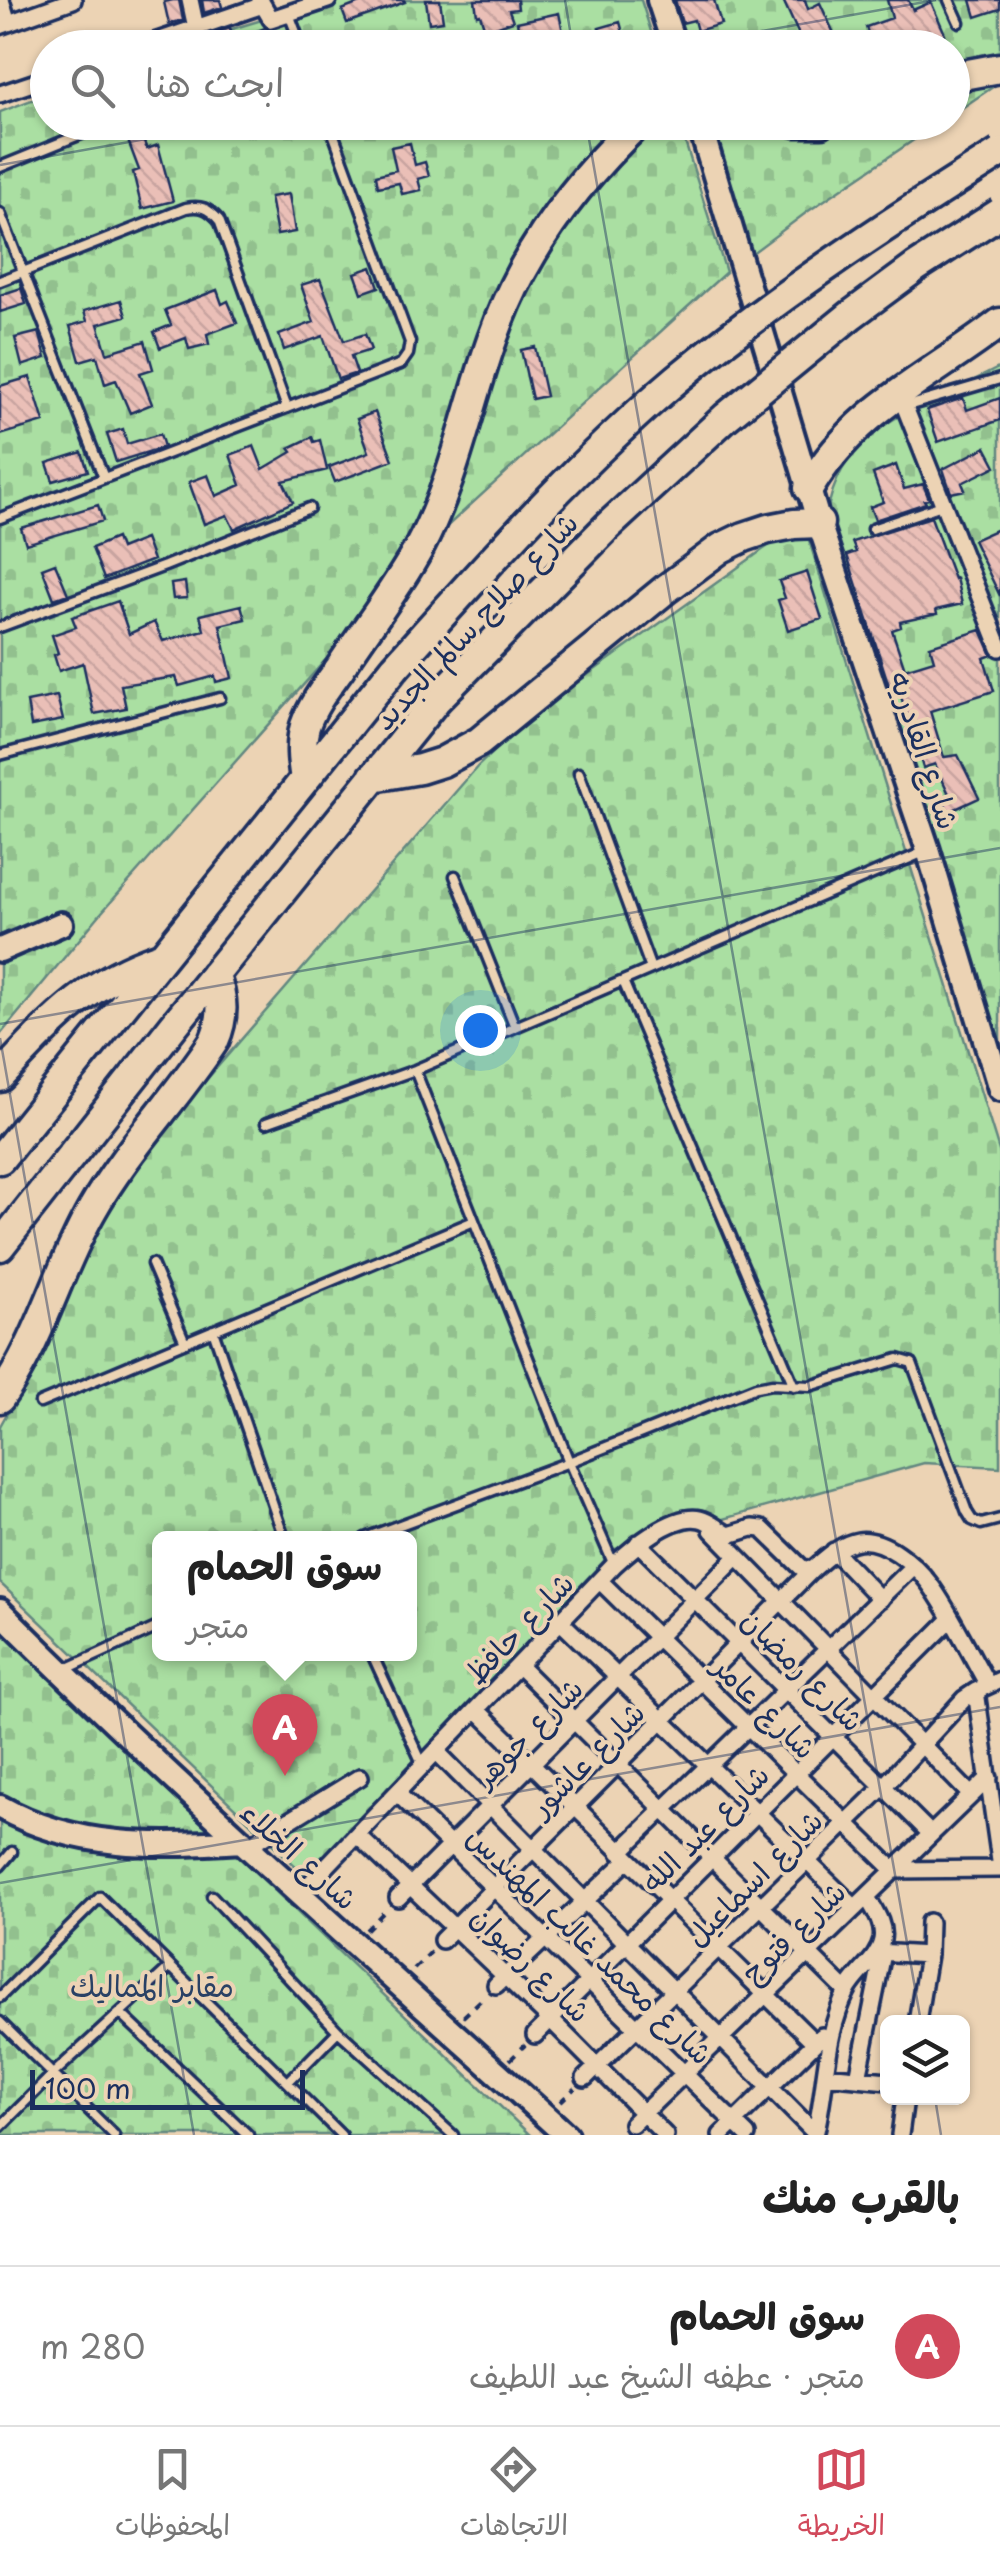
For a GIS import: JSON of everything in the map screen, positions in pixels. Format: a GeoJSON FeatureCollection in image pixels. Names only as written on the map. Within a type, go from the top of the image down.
{"type":"FeatureCollection","features":[{"type":"Feature","properties":{"kind":"highway"},"geometry":{"type":"LineString","coordinates":[[970,74],[1000,68]]}},
{"type":"Feature","properties":{"kind":"highway"},"geometry":{"type":"LineString","coordinates":[[305,779],[302,744],[312,711],[404,574],[433,519],[456,462],[488,348],[522,270],[584,180],[621,140]]}},
{"type":"Feature","properties":{"kind":"highway","name":"شارع صلاح سالم الجديد"},"geometry":{"type":"LineString","coordinates":[[0,1160],[395,667],[521,528],[677,380],[825,267],[1000,153]]}},
{"type":"Feature","properties":{"kind":"highway","name":"شارع صلاح سالم الجديد"},"geometry":{"type":"LineString","coordinates":[[0,1246],[436,700],[608,526],[726,417],[916,267],[1000,214]]}},
{"type":"Feature","properties":{"kind":"highway"},"geometry":{"type":"LineString","coordinates":[[809,488],[848,435],[902,400],[1000,323]]}},
{"type":"Feature","properties":{"kind":"highway"},"geometry":{"type":"LineString","coordinates":[[374,777],[442,762],[478,742],[636,612],[721,548],[768,529],[820,523]]}},
{"type":"Feature","properties":{"kind":"highway"},"geometry":{"type":"LineString","coordinates":[[0,1077],[92,988],[162,956]]}},
{"type":"Feature","properties":{"kind":"highway"},"geometry":{"type":"LineString","coordinates":[[0,1398],[30,1349],[68,1255],[96,1203],[214,1041],[222,1019],[214,975]]}},
{"type":"Feature","properties":{"kind":"street"},"geometry":{"type":"LineString","coordinates":[[1,0],[4,24],[73,0]]}},
{"type":"Feature","properties":{"kind":"street"},"geometry":{"type":"LineString","coordinates":[[190,0],[196,28]]}},
{"type":"Feature","properties":{"kind":"street"},"geometry":{"type":"LineString","coordinates":[[190,30],[265,8],[289,14],[328,0]]}},
{"type":"Feature","properties":{"kind":"street"},"geometry":{"type":"LineString","coordinates":[[659,0],[669,30]]}},
{"type":"Feature","properties":{"kind":"street"},"geometry":{"type":"LineString","coordinates":[[0,94],[30,84]]}},
{"type":"Feature","properties":{"kind":"street","name":"شارع القادريه"},"geometry":{"type":"LineString","coordinates":[[704,140],[809,488],[928,850],[1000,1089]]}},
{"type":"Feature","properties":{"kind":"street"},"geometry":{"type":"LineString","coordinates":[[902,400],[1000,648]]}},
{"type":"Feature","properties":{"kind":"street"},"geometry":{"type":"LineString","coordinates":[[1,946],[61,924]]}},
{"type":"Feature","properties":{"kind":"street","name":"شارع حافظ"},"geometry":{"type":"LineString","coordinates":[[300,1894],[638,1543],[684,1520],[702,1520],[730,1535],[752,1528],[762,1530],[802,1568],[812,1570]]}},
{"type":"Feature","properties":{"kind":"street"},"geometry":{"type":"LineString","coordinates":[[702,1520],[971,1795]]}},
{"type":"Feature","properties":{"kind":"street"},"geometry":{"type":"LineString","coordinates":[[880,1598],[834,1552],[860,1540],[871,1541],[913,1566],[930,1584],[988,1685],[993,1751],[989,1778],[1000,1865],[894,1870]]}},
{"type":"Feature","properties":{"kind":"street","name":"شارع رمضان"},"geometry":{"type":"LineString","coordinates":[[638,1543],[931,1834]]}},
{"type":"Feature","properties":{"kind":"street","name":"شارع عاشور"},"geometry":{"type":"LineString","coordinates":[[442,1940],[834,1552]]}},
{"type":"Feature","properties":{"kind":"street","name":"شارع جوهر"},"geometry":{"type":"LineString","coordinates":[[398,1898],[737,1556]]}},
{"type":"Feature","properties":{"kind":"street"},"geometry":{"type":"LineString","coordinates":[[501,1981],[585,1901],[664,1809],[913,1566]]}},
{"type":"Feature","properties":{"kind":"street","name":"شارع عامر"},"geometry":{"type":"LineString","coordinates":[[600,1581],[894,1870]]}},
{"type":"Feature","properties":{"kind":"street","name":"شارع الخلاء"},"geometry":{"type":"LineString","coordinates":[[0,1611],[245,1844],[566,2135]]}},
{"type":"Feature","properties":{"kind":"street","name":"شارع عبد الله"},"geometry":{"type":"LineString","coordinates":[[535,2034],[950,1620]]}},
{"type":"Feature","properties":{"kind":"street"},"geometry":{"type":"LineString","coordinates":[[561,1622],[807,1861],[861,1902],[881,1924],[880,1952],[858,2078]]}},
{"type":"Feature","properties":{"kind":"street"},"geometry":{"type":"LineString","coordinates":[[519,1666],[846,1992]]}},
{"type":"Feature","properties":{"kind":"street","name":"شارع اسماعيل"},"geometry":{"type":"LineString","coordinates":[[586,2078],[883,1787],[964,1699],[988,1685]]}},
{"type":"Feature","properties":{"kind":"street"},"geometry":{"type":"LineString","coordinates":[[477,1710],[815,2043]]}},
{"type":"Feature","properties":{"kind":"street"},"geometry":{"type":"LineString","coordinates":[[437,1752],[815,2134]]}},
{"type":"Feature","properties":{"kind":"street"},"geometry":{"type":"LineString","coordinates":[[0,1807],[40,1826],[85,1839],[168,1845],[245,1844],[360,1777]]}},
{"type":"Feature","properties":{"kind":"street","name":"شارع فتوح"},"geometry":{"type":"LineString","coordinates":[[638,2118],[989,1778]]}},
{"type":"Feature","properties":{"kind":"street","name":"شارع محمد غالب المهندس"},"geometry":{"type":"LineString","coordinates":[[397,1793],[747,2135]]}},
{"type":"Feature","properties":{"kind":"street","name":"شارع رضوان"},"geometry":{"type":"LineString","coordinates":[[357,1834],[456,1927],[501,1981],[550,2019],[598,2066],[638,2118],[665,2135]]}},
{"type":"Feature","properties":{"kind":"street"},"geometry":{"type":"LineString","coordinates":[[918,2015],[929,1922]]}},
{"type":"Feature","properties":{"kind":"street"},"geometry":{"type":"LineString","coordinates":[[880,1952],[928,1955]]}},
{"type":"Feature","properties":{"kind":"street"},"geometry":{"type":"LineString","coordinates":[[815,2134],[828,2048],[846,1992],[880,1952]]}},
{"type":"Feature","properties":{"kind":"street"},"geometry":{"type":"LineString","coordinates":[[722,2135],[836,2022]]}},
{"type":"Feature","properties":{"kind":"street"},"geometry":{"type":"LineString","coordinates":[[825,2075],[880,2080]]}},
{"type":"Feature","properties":{"kind":"street"},"geometry":{"type":"LineString","coordinates":[[900,2135],[904,2105]]}},
{"type":"Feature","properties":{"kind":"lane"},"geometry":{"type":"LineString","coordinates":[[948,0],[959,22]]}},
{"type":"Feature","properties":{"kind":"lane"},"geometry":{"type":"LineString","coordinates":[[289,14],[294,30]]}},
{"type":"Feature","properties":{"kind":"lane"},"geometry":{"type":"LineString","coordinates":[[0,167],[67,140]]}},
{"type":"Feature","properties":{"kind":"lane"},"geometry":{"type":"LineString","coordinates":[[0,518],[401,364],[410,342],[336,140]]}},
{"type":"Feature","properties":{"kind":"lane"},"geometry":{"type":"LineString","coordinates":[[0,282],[186,208],[210,210],[219,220],[286,408]]}},
{"type":"Feature","properties":{"kind":"lane"},"geometry":{"type":"LineString","coordinates":[[0,212],[104,478]]}},
{"type":"Feature","properties":{"kind":"lane"},"geometry":{"type":"LineString","coordinates":[[902,400],[1000,379]]}},
{"type":"Feature","properties":{"kind":"lane"},"geometry":{"type":"LineString","coordinates":[[872,529],[942,504]]}},
{"type":"Feature","properties":{"kind":"lane"},"geometry":{"type":"LineString","coordinates":[[0,627],[309,508]]}},
{"type":"Feature","properties":{"kind":"lane"},"geometry":{"type":"LineString","coordinates":[[0,756],[220,698]]}},
{"type":"Feature","properties":{"kind":"lane"},"geometry":{"type":"LineString","coordinates":[[579,773],[651,968]]}},
{"type":"Feature","properties":{"kind":"lane"},"geometry":{"type":"LineString","coordinates":[[266,1124],[415,1070],[928,850]]}},
{"type":"Feature","properties":{"kind":"lane"},"geometry":{"type":"LineString","coordinates":[[455,876],[515,1027]]}},
{"type":"Feature","properties":{"kind":"lane"},"geometry":{"type":"LineString","coordinates":[[623,981],[794,1386]]}},
{"type":"Feature","properties":{"kind":"lane"},"geometry":{"type":"LineString","coordinates":[[415,1070],[569,1462],[614,1565]]}},
{"type":"Feature","properties":{"kind":"lane"},"geometry":{"type":"LineString","coordinates":[[40,1402],[474,1221]]}},
{"type":"Feature","properties":{"kind":"lane"},"geometry":{"type":"LineString","coordinates":[[152,1264],[185,1342]]}},
{"type":"Feature","properties":{"kind":"lane"},"geometry":{"type":"LineString","coordinates":[[213,1330],[282,1531]]}},
{"type":"Feature","properties":{"kind":"lane"},"geometry":{"type":"LineString","coordinates":[[384,1531],[756,1387],[810,1386],[892,1360],[912,1363],[972,1520],[980,1524],[1000,1519]]}},
{"type":"Feature","properties":{"kind":"lane"},"geometry":{"type":"LineString","coordinates":[[61,1672],[152,1630]]}},
{"type":"Feature","properties":{"kind":"lane"},"geometry":{"type":"LineString","coordinates":[[375,1661],[423,1766]]}},
{"type":"Feature","properties":{"kind":"lane"},"geometry":{"type":"LineString","coordinates":[[0,1866],[12,1852]]}},
{"type":"Feature","properties":{"kind":"lane"},"geometry":{"type":"LineString","coordinates":[[212,1896],[338,2030],[453,2135]]}},
{"type":"Feature","properties":{"kind":"lane"},"geometry":{"type":"LineString","coordinates":[[0,1997],[100,1897],[341,2135]]}},
{"type":"Feature","properties":{"kind":"lane"},"geometry":{"type":"LineString","coordinates":[[0,2127],[170,1967]]}},
{"type":"Feature","properties":{"kind":"lane"},"geometry":{"type":"LineString","coordinates":[[120,2013],[248,2135]]}},
{"type":"Feature","properties":{"kind":"lane"},"geometry":{"type":"LineString","coordinates":[[0,2022],[114,2135]]}},
{"type":"Feature","properties":{"kind":"lane"},"geometry":{"type":"LineString","coordinates":[[288,2082],[338,2030]]}},
{"type":"Feature","properties":{"kind":"path"},"geometry":{"type":"LineString","coordinates":[[354,1943],[398,1898]]}},
{"type":"Feature","properties":{"kind":"path"},"geometry":{"type":"LineString","coordinates":[[399,1984],[442,1940]]}},
{"type":"Feature","properties":{"kind":"path"},"geometry":{"type":"LineString","coordinates":[[449,2030],[501,1981]]}},
{"type":"Feature","properties":{"kind":"path"},"geometry":{"type":"LineString","coordinates":[[497,2073],[535,2034]]}},
{"type":"Feature","properties":{"kind":"path"},"geometry":{"type":"LineString","coordinates":[[545,2116],[586,2078]]}},
{"type":"Feature","properties":{"kind":"green space"},"geometry":{"type":"Polygon","coordinates":[[[328,0],[641,0],[651,30],[229,30],[328,0]]]}},
{"type":"Feature","properties":{"kind":"green space"},"geometry":{"type":"Polygon","coordinates":[[[670,0],[1000,0],[1000,82],[970,102],[970,30],[680,30],[670,0]]]}},
{"type":"Feature","properties":{"kind":"green space"},"geometry":{"type":"Polygon","coordinates":[[[30,101],[30,140],[684,140],[726,272],[431,541],[102,912],[0,1035],[0,112],[30,101]]]}},
{"type":"Feature","properties":{"kind":"green space"},"geometry":{"type":"Polygon","coordinates":[[[712,140],[914,140],[807,212],[747,257],[712,140]]]}},
{"type":"Feature","properties":{"kind":"green space"},"geometry":{"type":"Polygon","coordinates":[[[1000,367],[1000,1060],[827,514],[836,482],[870,436],[918,405],[1000,367]]]}},
{"type":"Feature","properties":{"kind":"green space"},"geometry":{"type":"Polygon","coordinates":[[[803,521],[1000,1154],[1000,1467],[924,1463],[615,1549],[306,1876],[0,1583],[0,1426],[52,1333],[91,1229],[156,1138],[478,766],[520,726],[803,521]]]}},
{"type":"Feature","properties":{"kind":"green space","name":"مقابر المماليك"},"geometry":{"type":"Polygon","coordinates":[[[0,1628],[474,2081],[530,2135],[0,2135],[0,1628]]]}},
{"type":"Feature","properties":{"kind":"building"},"geometry":{"type":"Polygon","coordinates":[[[179,0],[183,20],[169,24],[164,2],[179,0]]]}},
{"type":"Feature","properties":{"kind":"building"},"geometry":{"type":"Polygon","coordinates":[[[202,0],[220,0],[222,7],[204,13],[202,0]]]}},
{"type":"Feature","properties":{"kind":"building"},"geometry":{"type":"Polygon","coordinates":[[[367,0],[405,2],[347,23],[342,10],[367,0]]]}},
{"type":"Feature","properties":{"kind":"building"},"geometry":{"type":"Polygon","coordinates":[[[426,0],[440,0],[443,21],[429,23],[426,0]]]}},
{"type":"Feature","properties":{"kind":"building"},"geometry":{"type":"Polygon","coordinates":[[[475,0],[517,0],[518,9],[509,10],[513,21],[495,30],[485,30],[480,14],[477,15],[475,0]]]}},
{"type":"Feature","properties":{"kind":"building"},"geometry":{"type":"Polygon","coordinates":[[[675,0],[714,0],[721,24],[697,30],[694,20],[682,23],[675,0]]]}},
{"type":"Feature","properties":{"kind":"building"},"geometry":{"type":"Polygon","coordinates":[[[783,0],[805,0],[808,9],[820,3],[832,30],[797,30],[783,0]]]}},
{"type":"Feature","properties":{"kind":"building"},"geometry":{"type":"Polygon","coordinates":[[[887,0],[908,0],[913,10],[931,2],[943,30],[867,30],[866,27],[892,18],[887,0]]]}},
{"type":"Feature","properties":{"kind":"building"},"geometry":{"type":"Polygon","coordinates":[[[971,0],[1000,0],[1000,9],[976,17],[971,0]]]}},
{"type":"Feature","properties":{"kind":"building"},"geometry":{"type":"Polygon","coordinates":[[[559,13],[563,30],[519,30],[517,22],[559,13]]]}},
{"type":"Feature","properties":{"kind":"building"},"geometry":{"type":"Polygon","coordinates":[[[620,22],[622,30],[600,30],[620,22]]]}},
{"type":"Feature","properties":{"kind":"building"},"geometry":{"type":"Polygon","coordinates":[[[128,140],[143,140],[147,149],[158,145],[173,201],[142,209],[133,172],[139,170],[128,140]]]}},
{"type":"Feature","properties":{"kind":"building"},"geometry":{"type":"Polygon","coordinates":[[[410,143],[415,165],[425,162],[429,176],[418,179],[421,190],[402,194],[399,183],[378,187],[376,175],[396,170],[391,147],[410,143]]]}},
{"type":"Feature","properties":{"kind":"building"},"geometry":{"type":"Polygon","coordinates":[[[289,194],[295,232],[277,235],[270,197],[289,194]]]}},
{"type":"Feature","properties":{"kind":"building"},"geometry":{"type":"Polygon","coordinates":[[[372,267],[379,287],[362,293],[355,273],[372,267]]]}},
{"type":"Feature","properties":{"kind":"building"},"geometry":{"type":"Polygon","coordinates":[[[320,279],[344,341],[365,334],[371,350],[351,356],[357,373],[338,379],[323,336],[284,350],[279,335],[314,322],[301,285],[320,279]]]}},
{"type":"Feature","properties":{"kind":"building"},"geometry":{"type":"Polygon","coordinates":[[[21,288],[26,304],[0,312],[0,295],[21,288]]]}},
{"type":"Feature","properties":{"kind":"building"},"geometry":{"type":"Polygon","coordinates":[[[217,290],[222,304],[228,301],[237,323],[207,334],[209,344],[189,349],[186,338],[160,348],[154,332],[171,325],[165,310],[217,290]]]}},
{"type":"Feature","properties":{"kind":"building"},"geometry":{"type":"Polygon","coordinates":[[[121,300],[126,316],[98,324],[107,353],[145,341],[153,369],[140,373],[152,404],[130,413],[116,380],[105,384],[97,356],[80,361],[70,326],[87,321],[84,311],[121,300]]]}},
{"type":"Feature","properties":{"kind":"building"},"geometry":{"type":"Polygon","coordinates":[[[39,332],[46,358],[22,366],[15,338],[39,332]]]}},
{"type":"Feature","properties":{"kind":"building"},"geometry":{"type":"Polygon","coordinates":[[[535,347],[546,396],[532,399],[521,350],[535,347]]]}},
{"type":"Feature","properties":{"kind":"building"},"geometry":{"type":"Polygon","coordinates":[[[30,377],[44,422],[0,435],[0,386],[30,377]]]}},
{"type":"Feature","properties":{"kind":"building"},"geometry":{"type":"Polygon","coordinates":[[[963,398],[967,410],[1000,398],[1000,420],[938,442],[927,410],[963,398]]]}},
{"type":"Feature","properties":{"kind":"building"},"geometry":{"type":"Polygon","coordinates":[[[375,412],[393,460],[335,482],[329,467],[369,452],[357,419],[375,412]]]}},
{"type":"Feature","properties":{"kind":"building"},"geometry":{"type":"Polygon","coordinates":[[[123,429],[127,444],[160,434],[164,447],[116,462],[107,434],[123,429]]]}},
{"type":"Feature","properties":{"kind":"building"},"geometry":{"type":"Polygon","coordinates":[[[312,437],[314,442],[320,440],[327,470],[283,481],[293,502],[234,529],[227,515],[204,524],[189,482],[208,475],[216,496],[241,485],[230,455],[254,446],[263,469],[292,452],[289,448],[312,437]]]}},
{"type":"Feature","properties":{"kind":"building"},"geometry":{"type":"Polygon","coordinates":[[[986,447],[996,466],[962,483],[965,490],[951,493],[943,469],[986,447]]]}},
{"type":"Feature","properties":{"kind":"building"},"geometry":{"type":"Polygon","coordinates":[[[82,452],[88,471],[53,481],[47,463],[82,452]]]}},
{"type":"Feature","properties":{"kind":"building"},"geometry":{"type":"Polygon","coordinates":[[[896,465],[904,489],[923,484],[929,499],[875,520],[870,507],[883,502],[873,474],[896,465]]]}},
{"type":"Feature","properties":{"kind":"building"},"geometry":{"type":"Polygon","coordinates":[[[98,505],[103,521],[26,544],[21,528],[98,505]]]}},
{"type":"Feature","properties":{"kind":"building"},"geometry":{"type":"Polygon","coordinates":[[[931,517],[956,578],[962,604],[900,622],[901,627],[892,630],[905,669],[934,660],[930,646],[981,630],[992,655],[984,658],[994,691],[930,711],[944,757],[958,755],[979,798],[949,812],[943,800],[950,796],[935,764],[923,768],[899,690],[891,692],[847,555],[856,552],[852,542],[931,517]]]}},
{"type":"Feature","properties":{"kind":"building"},"geometry":{"type":"Polygon","coordinates":[[[1000,528],[1000,596],[973,540],[1000,528]]]}},
{"type":"Feature","properties":{"kind":"building"},"geometry":{"type":"Polygon","coordinates":[[[116,538],[120,549],[145,539],[153,560],[104,579],[92,548],[116,538]]]}},
{"type":"Feature","properties":{"kind":"building"},"geometry":{"type":"Polygon","coordinates":[[[55,563],[68,594],[54,599],[42,568],[55,563]]]}},
{"type":"Feature","properties":{"kind":"building"},"geometry":{"type":"Polygon","coordinates":[[[807,572],[822,619],[788,630],[778,600],[785,598],[779,581],[807,572]]]}},
{"type":"Feature","properties":{"kind":"building"},"geometry":{"type":"Polygon","coordinates":[[[185,582],[187,598],[173,599],[171,584],[185,582]]]}},
{"type":"Feature","properties":{"kind":"building"},"geometry":{"type":"Polygon","coordinates":[[[118,601],[129,634],[154,622],[163,641],[204,630],[200,615],[241,605],[245,619],[220,625],[232,678],[216,682],[215,676],[179,686],[176,677],[121,685],[126,708],[94,714],[83,663],[59,671],[52,635],[76,627],[72,617],[118,601]]]}},
{"type":"Feature","properties":{"kind":"building"},"geometry":{"type":"Polygon","coordinates":[[[57,696],[63,720],[31,726],[27,702],[57,696]]]}},
{"type":"Feature","properties":{"kind":"place","name":"سوق الحمام"},"geometry":{"type":"Point","coordinates":[285,1776]}}]}
